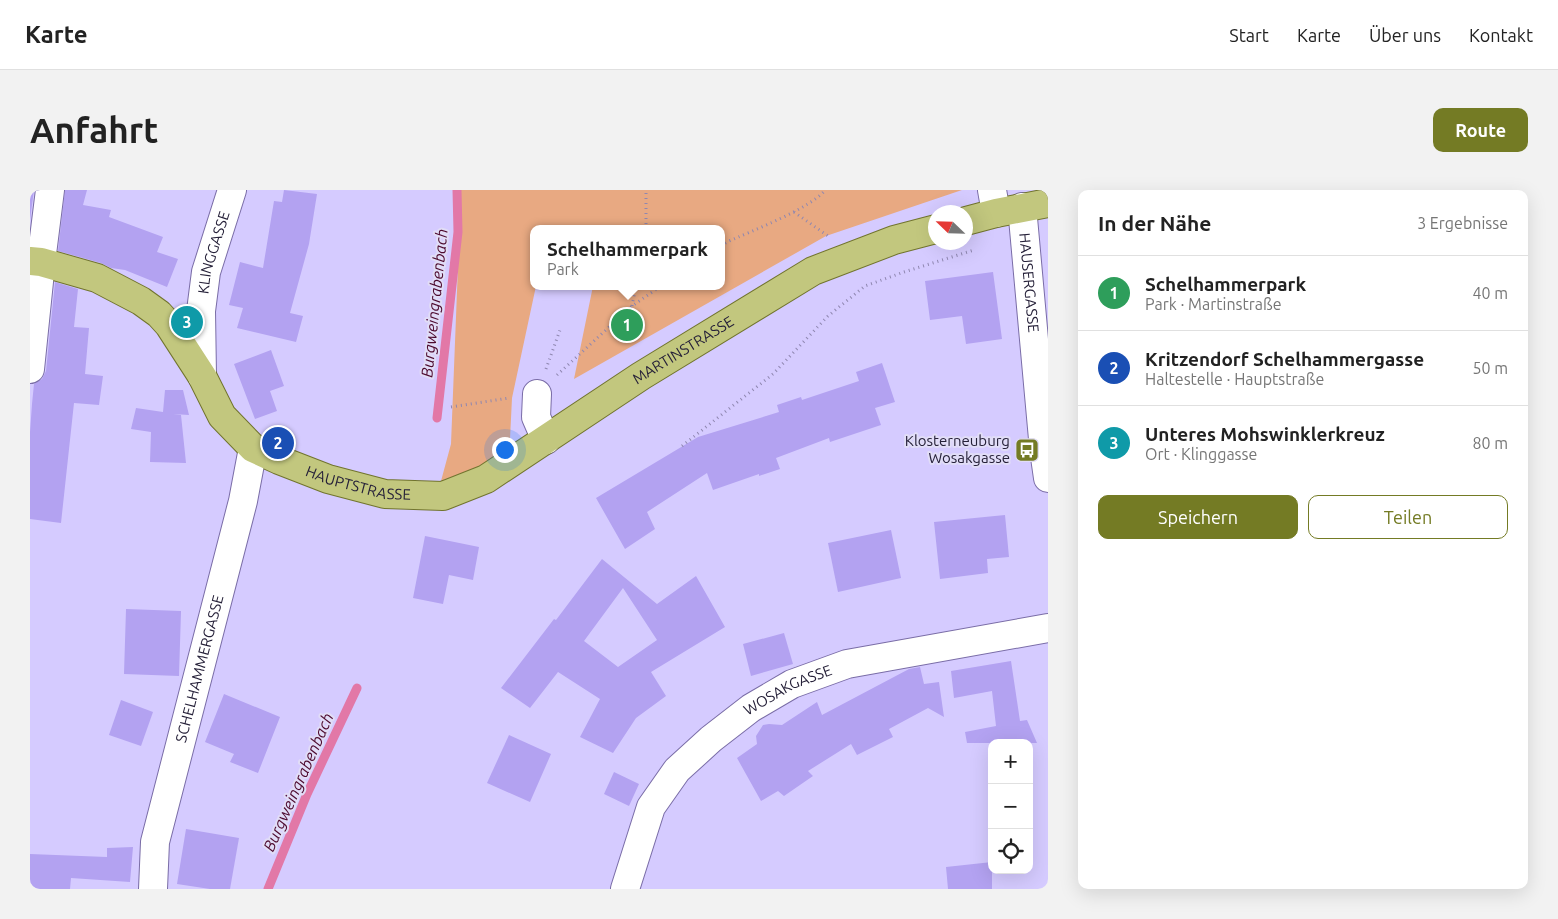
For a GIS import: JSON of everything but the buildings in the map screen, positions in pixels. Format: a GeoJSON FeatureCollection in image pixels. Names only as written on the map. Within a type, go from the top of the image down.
{"type":"FeatureCollection","features":[{"type":"Feature","properties":{"kind":"main road"},"geometry":{"type":"LineString","coordinates":[[973,216],[994,201],[1035,205]]}},
{"type":"Feature","properties":{"kind":"main road","name":"MARTINSTRASSE"},"geometry":{"type":"LineString","coordinates":[[443,496],[486,479],[641,376],[813,271],[894,240],[928,231]]}},
{"type":"Feature","properties":{"kind":"main road","name":"HAUPTSTRASSE"},"geometry":{"type":"LineString","coordinates":[[35,262],[97,278],[141,301],[159,314],[169,325],[202,376],[222,416],[254,448],[328,479],[385,494],[443,496]]}},
{"type":"Feature","properties":{"kind":"street"},"geometry":{"type":"LineString","coordinates":[[30,369],[35,262],[50,190]]}},
{"type":"Feature","properties":{"kind":"street","name":"KLINGGASSE"},"geometry":{"type":"LineString","coordinates":[[202,376],[201,311],[206,272],[232,190]]}},
{"type":"Feature","properties":{"kind":"street","name":"HAUSERGASSE"},"geometry":{"type":"LineString","coordinates":[[1035,205],[1044,450],[1048,478]]}},
{"type":"Feature","properties":{"kind":"street"},"geometry":{"type":"LineString","coordinates":[[524,396],[546,440]]}},
{"type":"Feature","properties":{"kind":"street","name":"SCHELHAMMERGASSE"},"geometry":{"type":"LineString","coordinates":[[153,889],[155,842],[244,501],[254,448]]}},
{"type":"Feature","properties":{"kind":"street","name":"WOSAKGASSE"},"geometry":{"type":"LineString","coordinates":[[625,889],[651,807],[677,770],[711,739],[751,708],[792,684],[847,664],[1048,628]]}},
{"type":"Feature","properties":{"kind":"path"},"geometry":{"type":"LineString","coordinates":[[646,190],[646,225]]}},
{"type":"Feature","properties":{"kind":"path"},"geometry":{"type":"LineString","coordinates":[[725,243],[794,212],[821,195],[824,190]]}},
{"type":"Feature","properties":{"kind":"path"},"geometry":{"type":"LineString","coordinates":[[794,212],[855,255]]}},
{"type":"Feature","properties":{"kind":"path"},"geometry":{"type":"LineString","coordinates":[[682,446],[773,374],[828,316],[865,286],[976,250]]}},
{"type":"Feature","properties":{"kind":"path"},"geometry":{"type":"LineString","coordinates":[[632,306],[635,290]]}},
{"type":"Feature","properties":{"kind":"path"},"geometry":{"type":"LineString","coordinates":[[451,407],[524,396],[632,306],[655,290]]}},
{"type":"Feature","properties":{"kind":"path"},"geometry":{"type":"LineString","coordinates":[[524,396],[560,330]]}},
{"type":"Feature","properties":{"kind":"shaded area"},"geometry":{"type":"Polygon","coordinates":[[[461,190],[962,190],[826,236],[574,379],[592,290],[725,290],[725,225],[530,225],[530,290],[535,290],[512,398],[510,439],[486,464],[441,481],[451,444],[461,190]]]}},
{"type":"Feature","properties":{"kind":"waterway","name":"Burgweingrabenbach"},"geometry":{"type":"LineString","coordinates":[[437,418],[458,232],[457,190]]}},
{"type":"Feature","properties":{"kind":"waterway","name":"Burgweingrabenbach"},"geometry":{"type":"LineString","coordinates":[[268,889],[307,794],[357,688]]}},
{"type":"Feature","properties":{"kind":"place","name":"Unteres Mohswinklerkreuz"},"geometry":{"type":"Point","coordinates":[187,322]}},
{"type":"Feature","properties":{"kind":"place","name":"Schelhammerpark"},"geometry":{"type":"Point","coordinates":[627,325]}},
{"type":"Feature","properties":{"kind":"place","name":"Kritzendorf Schelhammergasse"},"geometry":{"type":"Point","coordinates":[278,443]}},
{"type":"Feature","properties":{"kind":"place","name":"Klosterneuburg Wosakgasse"},"geometry":{"type":"Point","coordinates":[1027,450]}}]}
